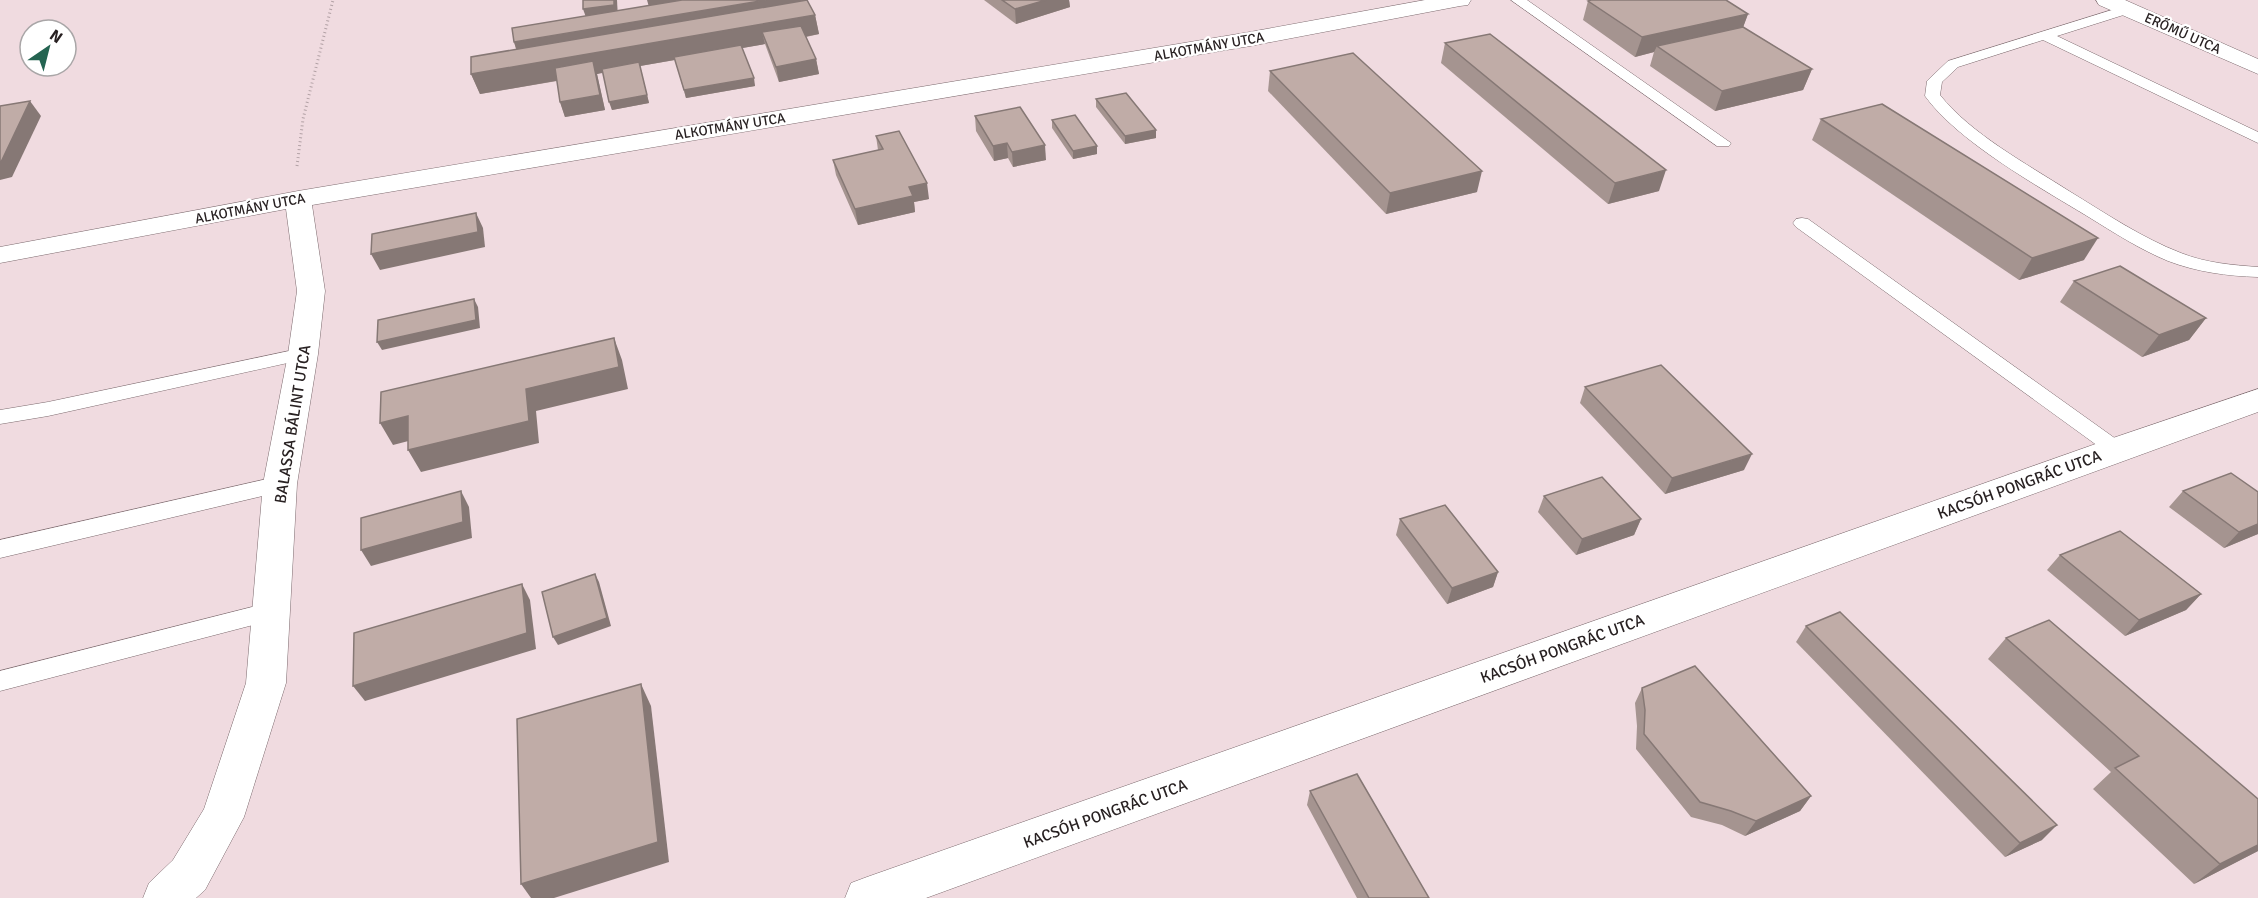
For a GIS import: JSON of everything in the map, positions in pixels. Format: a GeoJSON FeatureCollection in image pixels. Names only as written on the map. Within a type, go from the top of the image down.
{"type":"FeatureCollection","features":[{"type":"Feature","properties":{"kind":"street","name":"ALKOTMÁNY UTCA"},"geometry":{"type":"LineString","coordinates":[[0,255],[298,198],[1250,39],[1460,0]]}},
{"type":"Feature","properties":{"kind":"street","name":"ERŐMŰ UTCA"},"geometry":{"type":"LineString","coordinates":[[2107,0],[2258,67]]}},
{"type":"Feature","properties":{"kind":"street","name":"BALASSA BÁLINT UTCA"},"geometry":{"type":"LineString","coordinates":[[165,898],[189,875],[223,817],[266,683],[280,484],[303,354],[311,291],[298,198]]}},
{"type":"Feature","properties":{"kind":"street","name":"KACSÓH PONGRÁC UTCA"},"geometry":{"type":"LineString","coordinates":[[867,898],[2258,400]]}},
{"type":"Feature","properties":{"kind":"lane"},"geometry":{"type":"LineString","coordinates":[[1518,0],[1723,143]]}},
{"type":"Feature","properties":{"kind":"lane"},"geometry":{"type":"LineString","coordinates":[[2128,9],[1953,64],[1938,75],[1933,85],[1932,95],[1938,106],[1988,146],[2151,246],[2189,262],[2213,268],[2258,272]]}},
{"type":"Feature","properties":{"kind":"lane"},"geometry":{"type":"LineString","coordinates":[[2044,35],[2258,138]]}},
{"type":"Feature","properties":{"kind":"lane"},"geometry":{"type":"LineString","coordinates":[[1803,223],[2116,449]]}},
{"type":"Feature","properties":{"kind":"lane"},"geometry":{"type":"LineString","coordinates":[[0,417],[48,409],[303,354]]}},
{"type":"Feature","properties":{"kind":"lane"},"geometry":{"type":"LineString","coordinates":[[0,549],[280,484]]}},
{"type":"Feature","properties":{"kind":"lane"},"geometry":{"type":"LineString","coordinates":[[0,681],[272,611]]}},
{"type":"Feature","properties":{"kind":"path"},"geometry":{"type":"LineString","coordinates":[[298,198],[297,159],[303,119],[333,0]]}},
{"type":"Feature","properties":{"kind":"building"},"geometry":{"type":"Polygon","coordinates":[[[583,0],[614,0],[614,5],[583,9],[583,0]]]}},
{"type":"Feature","properties":{"kind":"building"},"geometry":{"type":"Polygon","coordinates":[[[682,0],[766,0],[514,42],[512,28],[682,0]]]}},
{"type":"Feature","properties":{"kind":"building"},"geometry":{"type":"Polygon","coordinates":[[[807,0],[815,15],[471,74],[471,57],[807,0]]]}},
{"type":"Feature","properties":{"kind":"building"},"geometry":{"type":"Polygon","coordinates":[[[1002,0],[1046,0],[1015,9],[1002,0]]]}},
{"type":"Feature","properties":{"kind":"building"},"geometry":{"type":"Polygon","coordinates":[[[1726,0],[1748,14],[1642,37],[1588,1],[1726,0]]]}},
{"type":"Feature","properties":{"kind":"building"},"geometry":{"type":"Polygon","coordinates":[[[801,26],[816,59],[776,67],[762,32],[801,26]]]}},
{"type":"Feature","properties":{"kind":"building"},"geometry":{"type":"Polygon","coordinates":[[[1743,27],[1812,69],[1722,91],[1657,46],[1743,27]]]}},
{"type":"Feature","properties":{"kind":"building"},"geometry":{"type":"Polygon","coordinates":[[[1490,34],[1666,170],[1615,183],[1445,43],[1490,34]]]}},
{"type":"Feature","properties":{"kind":"building"},"geometry":{"type":"Polygon","coordinates":[[[741,45],[754,78],[684,90],[674,57],[741,45]]]}},
{"type":"Feature","properties":{"kind":"building"},"geometry":{"type":"Polygon","coordinates":[[[1353,53],[1482,171],[1390,193],[1270,71],[1353,53]]]}},
{"type":"Feature","properties":{"kind":"building"},"geometry":{"type":"Polygon","coordinates":[[[593,61],[600,95],[560,102],[555,68],[593,61]]]}},
{"type":"Feature","properties":{"kind":"building"},"geometry":{"type":"Polygon","coordinates":[[[639,62],[647,95],[609,102],[602,69],[639,62]]]}},
{"type":"Feature","properties":{"kind":"building"},"geometry":{"type":"Polygon","coordinates":[[[1126,93],[1156,130],[1125,136],[1096,99],[1126,93]]]}},
{"type":"Feature","properties":{"kind":"building"},"geometry":{"type":"Polygon","coordinates":[[[30,101],[1,162],[0,162],[0,106],[30,101]]]}},
{"type":"Feature","properties":{"kind":"building"},"geometry":{"type":"Polygon","coordinates":[[[1882,104],[2098,238],[2032,258],[1821,119],[1882,104]]]}},
{"type":"Feature","properties":{"kind":"building"},"geometry":{"type":"Polygon","coordinates":[[[1020,107],[1045,145],[1012,152],[1007,143],[993,146],[975,116],[1020,107]]]}},
{"type":"Feature","properties":{"kind":"building"},"geometry":{"type":"Polygon","coordinates":[[[1075,115],[1097,146],[1073,151],[1052,120],[1075,115]]]}},
{"type":"Feature","properties":{"kind":"building"},"geometry":{"type":"Polygon","coordinates":[[[899,131],[927,183],[909,187],[913,196],[855,209],[833,160],[883,149],[876,136],[899,131]]]}},
{"type":"Feature","properties":{"kind":"building"},"geometry":{"type":"Polygon","coordinates":[[[476,213],[478,232],[371,254],[372,234],[476,213]]]}},
{"type":"Feature","properties":{"kind":"building"},"geometry":{"type":"Polygon","coordinates":[[[2120,266],[2206,318],[2159,335],[2074,281],[2120,266]]]}},
{"type":"Feature","properties":{"kind":"building"},"geometry":{"type":"Polygon","coordinates":[[[474,299],[476,320],[377,342],[378,320],[474,299]]]}},
{"type":"Feature","properties":{"kind":"building"},"geometry":{"type":"Polygon","coordinates":[[[614,338],[619,367],[526,389],[529,421],[408,450],[408,416],[380,423],[381,392],[614,338]]]}},
{"type":"Feature","properties":{"kind":"building"},"geometry":{"type":"Polygon","coordinates":[[[1661,365],[1752,454],[1672,478],[1585,387],[1661,365]]]}},
{"type":"Feature","properties":{"kind":"building"},"geometry":{"type":"Polygon","coordinates":[[[2231,473],[2258,492],[2258,524],[2239,532],[2183,491],[2231,473]]]}},
{"type":"Feature","properties":{"kind":"building"},"geometry":{"type":"Polygon","coordinates":[[[1602,477],[1641,519],[1582,539],[1544,496],[1602,477]]]}},
{"type":"Feature","properties":{"kind":"building"},"geometry":{"type":"Polygon","coordinates":[[[461,491],[463,522],[361,550],[361,518],[461,491]]]}},
{"type":"Feature","properties":{"kind":"building"},"geometry":{"type":"Polygon","coordinates":[[[1445,505],[1498,572],[1452,588],[1400,519],[1445,505]]]}},
{"type":"Feature","properties":{"kind":"building"},"geometry":{"type":"Polygon","coordinates":[[[2120,531],[2201,594],[2139,620],[2060,555],[2120,531]]]}},
{"type":"Feature","properties":{"kind":"building"},"geometry":{"type":"Polygon","coordinates":[[[595,574],[607,618],[553,637],[542,592],[595,574]]]}},
{"type":"Feature","properties":{"kind":"building"},"geometry":{"type":"Polygon","coordinates":[[[522,584],[527,633],[353,686],[354,633],[522,584]]]}},
{"type":"Feature","properties":{"kind":"building"},"geometry":{"type":"Polygon","coordinates":[[[1840,612],[2057,825],[2020,843],[1806,626],[1840,612]]]}},
{"type":"Feature","properties":{"kind":"building"},"geometry":{"type":"Polygon","coordinates":[[[2049,620],[2258,799],[2258,845],[2220,864],[2115,768],[2139,756],[2006,638],[2049,620]]]}},
{"type":"Feature","properties":{"kind":"building"},"geometry":{"type":"Polygon","coordinates":[[[1695,666],[1811,796],[1756,821],[1700,802],[1644,734],[1645,710],[1642,688],[1695,666]]]}},
{"type":"Feature","properties":{"kind":"building"},"geometry":{"type":"Polygon","coordinates":[[[641,684],[658,842],[521,884],[517,719],[641,684]]]}},
{"type":"Feature","properties":{"kind":"building"},"geometry":{"type":"Polygon","coordinates":[[[1357,774],[1429,898],[1369,898],[1310,791],[1357,774]]]}}]}
